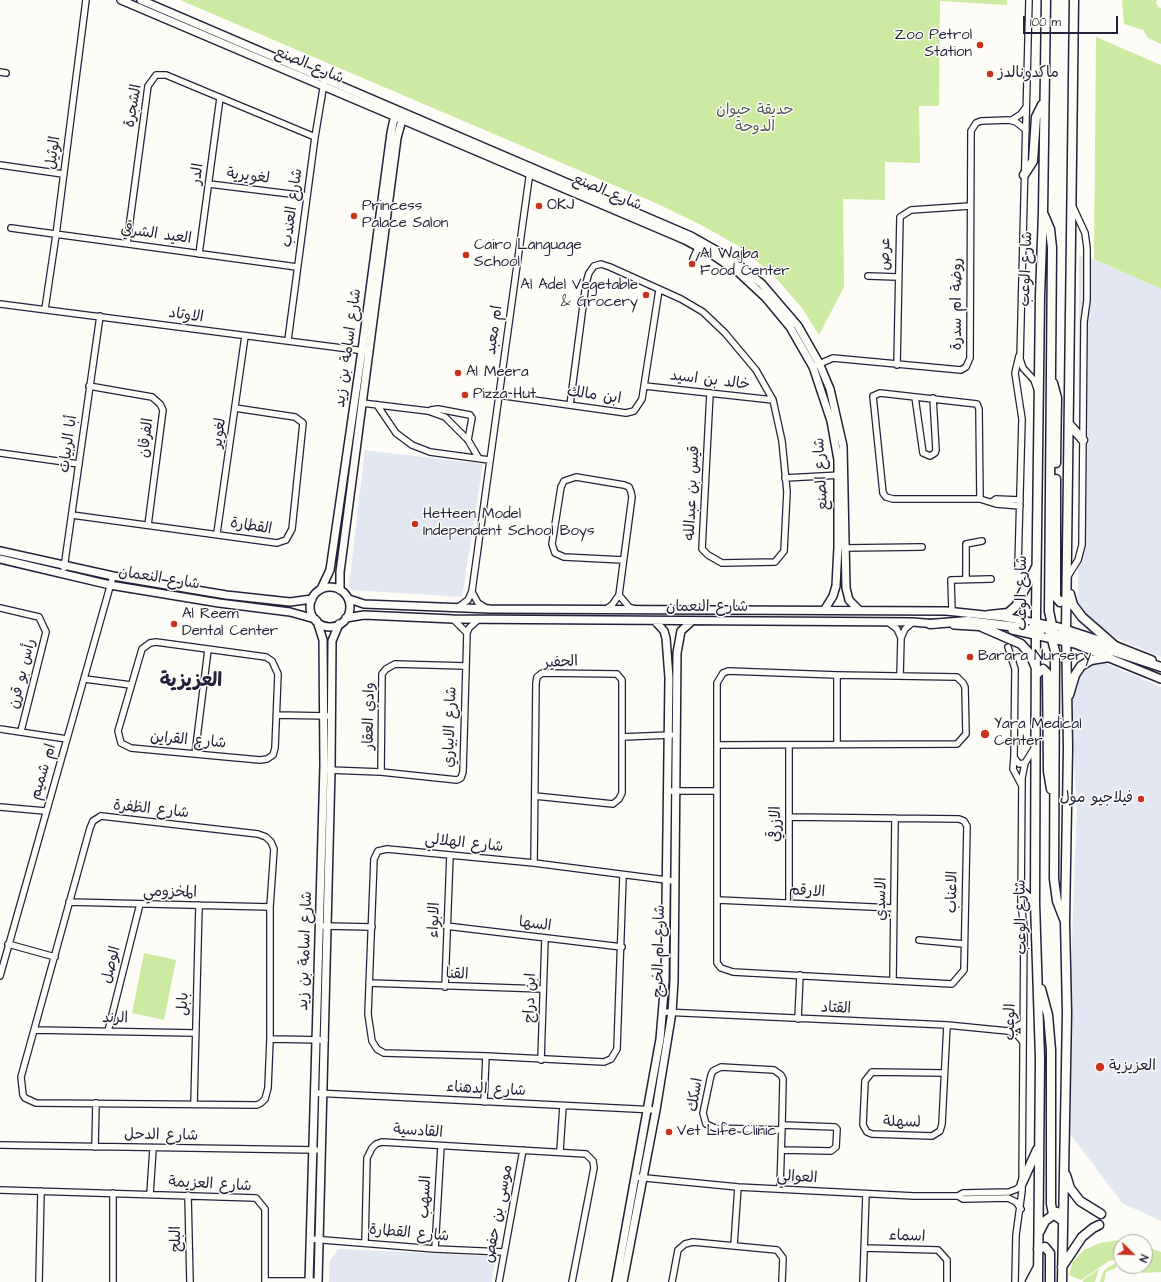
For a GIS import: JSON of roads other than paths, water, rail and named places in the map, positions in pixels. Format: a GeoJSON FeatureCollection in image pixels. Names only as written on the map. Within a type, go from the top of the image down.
{"type":"FeatureCollection","features":[{"type":"Feature","properties":{"kind":"main road","name":"شارع الوعب"},"geometry":{"type":"LineString","coordinates":[[1038,1282],[1038,981],[1035,903],[1037,564],[1040,296],[1043,212],[1043,102],[1046,0]]}},
{"type":"Feature","properties":{"kind":"main road"},"geometry":{"type":"LineString","coordinates":[[1062,1282],[1067,1013],[1065,922],[1068,748],[1066,704],[1066,599],[1068,576],[1070,194],[1074,0]]}},
{"type":"Feature","properties":{"kind":"main road"},"geometry":{"type":"LineString","coordinates":[[1024,175],[1032,161],[1036,117],[1043,102]]}},
{"type":"Feature","properties":{"kind":"main road"},"geometry":{"type":"LineString","coordinates":[[1043,212],[1052,238],[1049,604],[1055,651],[1054,886],[1059,908],[1065,922]]}},
{"type":"Feature","properties":{"kind":"main road"},"geometry":{"type":"LineString","coordinates":[[1050,375],[1057,398],[1056,597],[1060,602],[1066,599]]}},
{"type":"Feature","properties":{"kind":"main road"},"geometry":{"type":"LineString","coordinates":[[1069,424],[1082,440]]}},
{"type":"Feature","properties":{"kind":"main road"},"geometry":{"type":"LineString","coordinates":[[989,615],[1008,613],[1016,606],[1037,564]]}},
{"type":"Feature","properties":{"kind":"main road"},"geometry":{"type":"LineString","coordinates":[[1068,576],[1071,601],[1075,609],[1094,630],[1114,645]]}},
{"type":"Feature","properties":{"kind":"main road"},"geometry":{"type":"LineString","coordinates":[[930,624],[968,621],[1037,629],[1066,635],[1161,667]]}},
{"type":"Feature","properties":{"kind":"main road"},"geometry":{"type":"LineString","coordinates":[[982,626],[1016,640],[1024,646],[1030,654],[1037,674],[1043,669],[1048,673],[1048,771],[1054,796]]}},
{"type":"Feature","properties":{"kind":"main road"},"geometry":{"type":"LineString","coordinates":[[1066,704],[1074,678],[1081,666],[1091,660],[1109,657]]}},
{"type":"Feature","properties":{"kind":"main road"},"geometry":{"type":"LineString","coordinates":[[1021,891],[1035,903]]}},
{"type":"Feature","properties":{"kind":"main road"},"geometry":{"type":"LineString","coordinates":[[1038,981],[1048,1015],[1050,1039],[1051,1200],[1053,1214],[1063,1221]]}},
{"type":"Feature","properties":{"kind":"main road"},"geometry":{"type":"LineString","coordinates":[[1022,1182],[1039,1145]]}},
{"type":"Feature","properties":{"kind":"main road"},"geometry":{"type":"LineString","coordinates":[[1064,1166],[1067,1181],[1074,1195],[1086,1206],[1101,1214]]}},
{"type":"Feature","properties":{"kind":"main road"},"geometry":{"type":"LineString","coordinates":[[1039,1234],[1042,1225],[1053,1214],[1064,1211]]}},
{"type":"Feature","properties":{"kind":"main road"},"geometry":{"type":"LineString","coordinates":[[1062,1268],[1082,1237],[1092,1228],[1099,1225]]}},
{"type":"Feature","properties":{"kind":"main road"},"geometry":{"type":"LineString","coordinates":[[1038,1249],[1045,1247],[1050,1253],[1050,1282]]}},
{"type":"Feature","properties":{"kind":"main road"},"geometry":{"type":"LineString","coordinates":[[1030,1282],[1038,1266]]}},
{"type":"Feature","properties":{"kind":"street","name":"الوثيل"},"geometry":{"type":"LineString","coordinates":[[45,309],[86,0]]}},
{"type":"Feature","properties":{"kind":"street","name":"شارع الصنع"},"geometry":{"type":"LineString","coordinates":[[121,0],[181,21],[399,115],[691,236],[730,258],[762,284],[798,326],[816,365],[831,421],[841,475],[846,588],[849,600],[859,610]]}},
{"type":"Feature","properties":{"kind":"street","name":"شارع الصنع"},"geometry":{"type":"LineString","coordinates":[[141,0],[181,21]]}},
{"type":"Feature","properties":{"kind":"street"},"geometry":{"type":"LineString","coordinates":[[1029,0],[1020,354],[1021,363],[1034,380],[1039,397]]}},
{"type":"Feature","properties":{"kind":"street","name":"الشجرة"},"geometry":{"type":"LineString","coordinates":[[127,243],[148,86],[151,79],[156,75],[166,75],[314,137]]}},
{"type":"Feature","properties":{"kind":"street","name":"شارع العندب"},"geometry":{"type":"LineString","coordinates":[[288,340],[314,137],[325,83]]}},
{"type":"Feature","properties":{"kind":"street","name":"الدر"},"geometry":{"type":"LineString","coordinates":[[199,254],[220,98]]}},
{"type":"Feature","properties":{"kind":"street"},"geometry":{"type":"LineString","coordinates":[[1026,130],[1012,120],[1021,114],[1027,106]]}},
{"type":"Feature","properties":{"kind":"street","name":"شارع اسامة بن زيد"},"geometry":{"type":"LineString","coordinates":[[321,589],[330,570],[366,351],[399,115]]}},
{"type":"Feature","properties":{"kind":"street","name":"روضة ام سدرة"},"geometry":{"type":"LineString","coordinates":[[816,365],[833,358],[961,370],[966,367],[970,358],[970,206],[971,137],[973,126],[980,121],[1012,120]]}},
{"type":"Feature","properties":{"kind":"street"},"geometry":{"type":"LineString","coordinates":[[0,165],[63,174]]}},
{"type":"Feature","properties":{"kind":"street","name":"شارع الصنع"},"geometry":{"type":"LineString","coordinates":[[530,170],[698,248],[738,272],[766,298],[790,327],[816,365]]}},
{"type":"Feature","properties":{"kind":"street","name":"ام معبد"},"geometry":{"type":"LineString","coordinates":[[472,591],[530,170]]}},
{"type":"Feature","properties":{"kind":"street","name":"لغويرية"},"geometry":{"type":"LineString","coordinates":[[209,184],[307,196]]}},
{"type":"Feature","properties":{"kind":"street"},"geometry":{"type":"LineString","coordinates":[[1068,576],[1078,560],[1082,545],[1084,322],[1087,300],[1087,248],[1085,233],[1073,206],[1070,194]]}},
{"type":"Feature","properties":{"kind":"street","name":"عرص"},"geometry":{"type":"LineString","coordinates":[[897,365],[900,217],[912,210],[970,206]]}},
{"type":"Feature","properties":{"kind":"street","name":"العيد الشرقي"},"geometry":{"type":"LineString","coordinates":[[11,228],[297,267]]}},
{"type":"Feature","properties":{"kind":"street"},"geometry":{"type":"LineString","coordinates":[[693,259],[698,248]]}},
{"type":"Feature","properties":{"kind":"street","name":"قيس بن عبدالله"},"geometry":{"type":"LineString","coordinates":[[570,405],[586,283],[589,273],[594,266],[601,264],[610,267],[702,312],[724,333],[756,370],[773,400],[782,441],[786,492],[784,551],[775,562],[722,563],[708,555],[702,548],[710,393]]}},
{"type":"Feature","properties":{"kind":"street"},"geometry":{"type":"LineString","coordinates":[[868,276],[898,277]]}},
{"type":"Feature","properties":{"kind":"street","name":"ابن مالك"},"geometry":{"type":"LineString","coordinates":[[498,395],[626,413],[634,410],[642,399],[645,386],[659,290]]}},
{"type":"Feature","properties":{"kind":"street","name":"الاوتاد"},"geometry":{"type":"LineString","coordinates":[[0,304],[366,351]]}},
{"type":"Feature","properties":{"kind":"street","name":"أبا الربيات"},"geometry":{"type":"LineString","coordinates":[[63,574],[100,316]]}},
{"type":"Feature","properties":{"kind":"street","name":"لغوير"},"geometry":{"type":"LineString","coordinates":[[217,533],[245,336]]}},
{"type":"Feature","properties":{"kind":"street","name":"شارع اسامة بن زيد"},"geometry":{"type":"LineString","coordinates":[[340,590],[340,572],[362,403],[366,351]]}},
{"type":"Feature","properties":{"kind":"street"},"geometry":{"type":"LineString","coordinates":[[1018,567],[1022,419],[1015,383],[1015,369],[1020,354]]}},
{"type":"Feature","properties":{"kind":"street"},"geometry":{"type":"LineString","coordinates":[[1015,383],[1019,374],[1026,371]]}},
{"type":"Feature","properties":{"kind":"street","name":"الفرقان"},"geometry":{"type":"LineString","coordinates":[[89,386],[152,397],[160,404],[162,410],[148,525]]}},
{"type":"Feature","properties":{"kind":"street","name":"خالد بن اسيد"},"geometry":{"type":"LineString","coordinates":[[645,386],[773,400]]}},
{"type":"Feature","properties":{"kind":"street"},"geometry":{"type":"LineString","coordinates":[[980,499],[979,409],[977,404],[880,393],[873,396],[884,493],[886,497],[893,499],[980,499],[996,504],[1020,503]]}},
{"type":"Feature","properties":{"kind":"street"},"geometry":{"type":"LineString","coordinates":[[915,397],[923,453],[930,456],[935,453],[936,450],[933,398]]}},
{"type":"Feature","properties":{"kind":"street"},"geometry":{"type":"LineString","coordinates":[[362,403],[428,411],[445,417],[468,440],[478,458]]}},
{"type":"Feature","properties":{"kind":"street"},"geometry":{"type":"LineString","coordinates":[[376,405],[396,433],[412,445],[430,452],[489,460]]}},
{"type":"Feature","properties":{"kind":"street","name":"القطارة"},"geometry":{"type":"LineString","coordinates":[[72,515],[217,533],[277,543],[286,540],[292,529],[303,423],[295,417],[235,408]]}},
{"type":"Feature","properties":{"kind":"street"},"geometry":{"type":"LineString","coordinates":[[428,411],[438,409],[470,415],[472,420],[468,440]]}},
{"type":"Feature","properties":{"kind":"street"},"geometry":{"type":"LineString","coordinates":[[0,453],[79,464]]}},
{"type":"Feature","properties":{"kind":"street"},"geometry":{"type":"LineString","coordinates":[[785,478],[841,475]]}},
{"type":"Feature","properties":{"kind":"street","name":"شارع الصنع"},"geometry":{"type":"LineString","coordinates":[[825,609],[833,596],[836,586],[841,475]]}},
{"type":"Feature","properties":{"kind":"street"},"geometry":{"type":"LineString","coordinates":[[606,609],[616,600],[619,595],[632,497],[629,487],[576,477],[564,481],[560,487],[552,544],[555,553],[564,557],[623,560]]}},
{"type":"Feature","properties":{"kind":"street"},"geometry":{"type":"LineString","coordinates":[[966,579],[966,544],[982,541]]}},
{"type":"Feature","properties":{"kind":"street"},"geometry":{"type":"LineString","coordinates":[[844,548],[922,547]]}},
{"type":"Feature","properties":{"kind":"street","name":"شارع النعمان"},"geometry":{"type":"LineString","coordinates":[[0,551],[113,576],[226,596],[290,602],[312,599]]}},
{"type":"Feature","properties":{"kind":"street","name":"شارع النعمان"},"geometry":{"type":"LineString","coordinates":[[0,559],[110,585],[219,603],[290,612],[316,620]]}},
{"type":"Feature","properties":{"kind":"street","name":"ام شميم"},"geometry":{"type":"LineString","coordinates":[[0,976],[45,811],[85,679],[113,576]]}},
{"type":"Feature","properties":{"kind":"street"},"geometry":{"type":"LineString","coordinates":[[952,611],[950,582],[955,579],[991,579]]}},
{"type":"Feature","properties":{"kind":"street"},"geometry":{"type":"LineString","coordinates":[[331,587],[340,590],[348,599],[350,608],[346,618],[339,624],[328,626],[316,620],[311,609],[312,599],[321,589],[331,587]]}},
{"type":"Feature","properties":{"kind":"street"},"geometry":{"type":"LineString","coordinates":[[456,608],[468,600],[472,591]]}},
{"type":"Feature","properties":{"kind":"street"},"geometry":{"type":"LineString","coordinates":[[472,591],[478,603],[490,609]]}},
{"type":"Feature","properties":{"kind":"street"},"geometry":{"type":"LineString","coordinates":[[619,595],[629,607],[635,609]]}},
{"type":"Feature","properties":{"kind":"street","name":"شارع النعمان"},"geometry":{"type":"LineString","coordinates":[[348,599],[364,604],[490,609],[825,609],[952,611],[989,615],[1037,629]]}},
{"type":"Feature","properties":{"kind":"street","name":"رأس بو قرن"},"geometry":{"type":"LineString","coordinates":[[0,608],[39,617],[46,632],[21,731]]}},
{"type":"Feature","properties":{"kind":"street","name":"شارع النعمان"},"geometry":{"type":"LineString","coordinates":[[346,618],[364,615],[453,619],[913,622],[1037,629]]}},
{"type":"Feature","properties":{"kind":"street"},"geometry":{"type":"LineString","coordinates":[[453,619],[467,633],[469,628],[479,619]]}},
{"type":"Feature","properties":{"kind":"street","name":"شارع اسامة بن زيد"},"geometry":{"type":"LineString","coordinates":[[316,620],[323,640],[324,716],[327,770],[325,1040],[318,1282]]}},
{"type":"Feature","properties":{"kind":"street","name":"شارع ام الخرج"},"geometry":{"type":"LineString","coordinates":[[655,621],[664,631],[666,638],[672,736]]}},
{"type":"Feature","properties":{"kind":"street","name":"شارع ام الخرج"},"geometry":{"type":"LineString","coordinates":[[616,1282],[660,1039],[670,881],[672,736],[678,638],[681,631],[692,621]]}},
{"type":"Feature","properties":{"kind":"street"},"geometry":{"type":"LineString","coordinates":[[888,622],[897,629],[901,638]]}},
{"type":"Feature","properties":{"kind":"street"},"geometry":{"type":"LineString","coordinates":[[900,676],[901,638],[905,629],[913,622]]}},
{"type":"Feature","properties":{"kind":"street","name":"شارع اسامة بن زيد"},"geometry":{"type":"LineString","coordinates":[[309,1282],[319,926],[327,770],[332,716],[332,641],[339,624]]}},
{"type":"Feature","properties":{"kind":"street"},"geometry":{"type":"LineString","coordinates":[[1052,632],[1114,645],[1161,664]]}},
{"type":"Feature","properties":{"kind":"street","name":"شارع الابياري"},"geometry":{"type":"LineString","coordinates":[[327,770],[381,772],[457,780],[461,778],[463,772],[467,633]]}},
{"type":"Feature","properties":{"kind":"street"},"geometry":{"type":"LineString","coordinates":[[1066,635],[1109,657],[1161,679]]}},
{"type":"Feature","properties":{"kind":"street","name":"شارع القراين"},"geometry":{"type":"LineString","coordinates":[[150,643],[266,657],[272,661],[278,674],[275,748],[272,755],[267,759],[131,748],[121,743],[118,731],[132,685],[142,649],[150,643]]}},
{"type":"Feature","properties":{"kind":"street"},"geometry":{"type":"LineString","coordinates":[[1008,647],[1015,669],[1014,757],[1012,769],[1022,787]]}},
{"type":"Feature","properties":{"kind":"street"},"geometry":{"type":"LineString","coordinates":[[195,754],[208,650]]}},
{"type":"Feature","properties":{"kind":"street","name":"وادي العقار"},"geometry":{"type":"LineString","coordinates":[[381,772],[382,674],[386,669],[395,664],[465,666]]}},
{"type":"Feature","properties":{"kind":"street","name":"الاعناب"},"geometry":{"type":"LineString","coordinates":[[718,745],[957,744],[966,734],[965,687],[963,682],[957,677],[728,671],[723,673],[717,683],[717,963],[721,968],[733,972],[952,984],[964,970],[967,826],[964,821],[959,819],[789,817]]}},
{"type":"Feature","properties":{"kind":"street","name":"الحفير"},"geometry":{"type":"LineString","coordinates":[[534,863],[536,683],[537,677],[542,674],[617,674],[622,680],[622,793],[619,799],[614,804],[535,796]]}},
{"type":"Feature","properties":{"kind":"street"},"geometry":{"type":"LineString","coordinates":[[837,675],[837,744]]}},
{"type":"Feature","properties":{"kind":"street"},"geometry":{"type":"LineString","coordinates":[[85,679],[132,685]]}},
{"type":"Feature","properties":{"kind":"street"},"geometry":{"type":"LineString","coordinates":[[277,715],[332,716]]}},
{"type":"Feature","properties":{"kind":"street"},"geometry":{"type":"LineString","coordinates":[[0,729],[67,739]]}},
{"type":"Feature","properties":{"kind":"street"},"geometry":{"type":"LineString","coordinates":[[622,737],[672,736]]}},
{"type":"Feature","properties":{"kind":"street","name":"الازرقي"},"geometry":{"type":"LineString","coordinates":[[789,745],[789,903]]}},
{"type":"Feature","properties":{"kind":"street","name":"الوعب"},"geometry":{"type":"LineString","coordinates":[[1015,1282],[1016,1235],[1021,1209],[1022,1182],[1024,926],[1021,909],[1022,787],[1025,763],[1036,745]]}},
{"type":"Feature","properties":{"kind":"street"},"geometry":{"type":"LineString","coordinates":[[1014,757],[1016,762],[1025,763]]}},
{"type":"Feature","properties":{"kind":"street"},"geometry":{"type":"LineString","coordinates":[[671,791],[717,791]]}},
{"type":"Feature","properties":{"kind":"street"},"geometry":{"type":"LineString","coordinates":[[0,807],[45,811]]}},
{"type":"Feature","properties":{"kind":"street","name":"شارع الظفرة"},"geometry":{"type":"LineString","coordinates":[[101,816],[258,834],[266,837],[274,849],[270,907],[270,1039],[268,1088],[265,1099],[261,1104],[36,1103],[25,1098],[21,1089],[22,1077],[69,902],[90,828],[93,821],[101,816]]}},
{"type":"Feature","properties":{"kind":"street","name":"الاسدي"},"geometry":{"type":"LineString","coordinates":[[892,980],[895,818]]}},
{"type":"Feature","properties":{"kind":"street","name":"شارع الهلالي"},"geometry":{"type":"LineString","coordinates":[[623,876],[618,1049],[615,1055],[604,1062],[384,1053],[377,1048],[372,1041],[369,1028],[370,984],[374,859],[378,850],[387,849],[534,863],[623,876],[670,881]]}},
{"type":"Feature","properties":{"kind":"street","name":"الابواء"},"geometry":{"type":"LineString","coordinates":[[445,986],[446,926],[450,855]]}},
{"type":"Feature","properties":{"kind":"street","name":"شارع ام الخرج"},"geometry":{"type":"LineString","coordinates":[[623,1282],[656,1110],[672,1012],[674,981],[670,881]]}},
{"type":"Feature","properties":{"kind":"street","name":"الارقم"},"geometry":{"type":"LineString","coordinates":[[718,900],[894,908]]}},
{"type":"Feature","properties":{"kind":"street","name":"المخزومي"},"geometry":{"type":"LineString","coordinates":[[69,902],[270,907]]}},
{"type":"Feature","properties":{"kind":"street","name":"الوصل"},"geometry":{"type":"LineString","coordinates":[[108,1031],[140,904]]}},
{"type":"Feature","properties":{"kind":"street","name":"بابل"},"geometry":{"type":"LineString","coordinates":[[194,1104],[199,905]]}},
{"type":"Feature","properties":{"kind":"street"},"geometry":{"type":"LineString","coordinates":[[319,926],[372,927]]}},
{"type":"Feature","properties":{"kind":"street","name":"السها"},"geometry":{"type":"LineString","coordinates":[[446,926],[622,947]]}},
{"type":"Feature","properties":{"kind":"street","name":"ابن دراج"},"geometry":{"type":"LineString","coordinates":[[541,1060],[545,938]]}},
{"type":"Feature","properties":{"kind":"street"},"geometry":{"type":"LineString","coordinates":[[918,940],[964,944]]}},
{"type":"Feature","properties":{"kind":"street"},"geometry":{"type":"LineString","coordinates":[[8,944],[54,957]]}},
{"type":"Feature","properties":{"kind":"street"},"geometry":{"type":"LineString","coordinates":[[798,1020],[800,976]]}},
{"type":"Feature","properties":{"kind":"street","name":"القنا"},"geometry":{"type":"LineString","coordinates":[[370,984],[543,989]]}},
{"type":"Feature","properties":{"kind":"street","name":"القتاد"},"geometry":{"type":"LineString","coordinates":[[662,1012],[798,1020],[946,1025],[1008,1031]]}},
{"type":"Feature","properties":{"kind":"street"},"geometry":{"type":"LineString","coordinates":[[1008,1031],[1023,1023]]}},
{"type":"Feature","properties":{"kind":"street","name":"لسهلة"},"geometry":{"type":"LineString","coordinates":[[944,1073],[872,1072],[865,1081],[863,1125],[867,1132],[872,1134],[932,1136],[937,1134],[942,1124],[946,1025]]}},
{"type":"Feature","properties":{"kind":"street","name":"الرند"},"geometry":{"type":"LineString","coordinates":[[34,1030],[195,1033]]}},
{"type":"Feature","properties":{"kind":"street"},"geometry":{"type":"LineString","coordinates":[[1008,1031],[1018,1036],[1023,1042]]}},
{"type":"Feature","properties":{"kind":"street"},"geometry":{"type":"LineString","coordinates":[[270,1039],[325,1040]]}},
{"type":"Feature","properties":{"kind":"street"},"geometry":{"type":"LineString","coordinates":[[484,1102],[486,1056]]}},
{"type":"Feature","properties":{"kind":"street","name":"اسكك"},"geometry":{"type":"LineString","coordinates":[[780,1188],[782,1128],[783,1079],[779,1072],[774,1070],[721,1067],[713,1071],[710,1075],[703,1113],[706,1124],[715,1128],[782,1128]]}},
{"type":"Feature","properties":{"kind":"street","name":"شارع الدهناء"},"geometry":{"type":"LineString","coordinates":[[315,1093],[656,1110]]}},
{"type":"Feature","properties":{"kind":"street"},"geometry":{"type":"LineString","coordinates":[[95,1147],[96,1103]]}},
{"type":"Feature","properties":{"kind":"street"},"geometry":{"type":"LineString","coordinates":[[560,1151],[563,1106]]}},
{"type":"Feature","properties":{"kind":"street"},"geometry":{"type":"LineString","coordinates":[[781,1150],[831,1151],[836,1147],[837,1129],[835,1127],[782,1128]]}},
{"type":"Feature","properties":{"kind":"street","name":"القادسية"},"geometry":{"type":"LineString","coordinates":[[365,1243],[368,1158],[372,1148],[382,1142],[560,1151],[586,1154],[593,1161],[594,1168],[572,1282]]}},
{"type":"Feature","properties":{"kind":"street","name":"شارع الدحل"},"geometry":{"type":"LineString","coordinates":[[0,1145],[153,1149],[322,1150]]}},
{"type":"Feature","properties":{"kind":"street","name":"السهب"},"geometry":{"type":"LineString","coordinates":[[435,1249],[441,1146]]}},
{"type":"Feature","properties":{"kind":"street","name":"شارع العزيمة"},"geometry":{"type":"LineString","coordinates":[[150,1194],[153,1149]]}},
{"type":"Feature","properties":{"kind":"street","name":"موسى بن حفص"},"geometry":{"type":"LineString","coordinates":[[499,1282],[523,1150]]}},
{"type":"Feature","properties":{"kind":"street","name":"العوالي"},"geometry":{"type":"LineString","coordinates":[[635,1177],[738,1187],[780,1188],[866,1194],[958,1196],[963,1199],[1008,1198],[1016,1202],[1021,1209]]}},
{"type":"Feature","properties":{"kind":"street","name":"العوالي"},"geometry":{"type":"LineString","coordinates":[[958,1196],[963,1193],[1013,1191],[1017,1189],[1022,1182]]}},
{"type":"Feature","properties":{"kind":"street"},"geometry":{"type":"LineString","coordinates":[[734,1245],[738,1187]]}},
{"type":"Feature","properties":{"kind":"street","name":"شارع العزيمة"},"geometry":{"type":"LineString","coordinates":[[0,1190],[253,1197],[258,1200],[265,1209],[265,1281],[318,1282]]}},
{"type":"Feature","properties":{"kind":"street"},"geometry":{"type":"LineString","coordinates":[[39,1282],[41,1191]]}},
{"type":"Feature","properties":{"kind":"street"},"geometry":{"type":"LineString","coordinates":[[113,1193],[113,1282]]}},
{"type":"Feature","properties":{"kind":"street"},"geometry":{"type":"LineString","coordinates":[[863,1282],[866,1194]]}},
{"type":"Feature","properties":{"kind":"street","name":"البلح"},"geometry":{"type":"LineString","coordinates":[[188,1195],[190,1282]]}},
{"type":"Feature","properties":{"kind":"street","name":"شارع القطارة"},"geometry":{"type":"LineString","coordinates":[[311,1239],[435,1249],[504,1252]]}},
{"type":"Feature","properties":{"kind":"street"},"geometry":{"type":"LineString","coordinates":[[672,1282],[678,1250],[685,1244],[693,1242],[777,1250],[783,1258],[782,1282]]}},
{"type":"Feature","properties":{"kind":"street","name":"اسماء"},"geometry":{"type":"LineString","coordinates":[[864,1248],[938,1250],[947,1260],[947,1282]]}},
{"type":"Feature","properties":{"kind":"place","name":"Zoo Petrol Station"},"geometry":{"type":"Point","coordinates":[980,45]}},
{"type":"Feature","properties":{"kind":"place","name":"ماكدونالدز"},"geometry":{"type":"Point","coordinates":[990,74]}},
{"type":"Feature","properties":{"kind":"place","name":"OKJ"},"geometry":{"type":"Point","coordinates":[539,206]}},
{"type":"Feature","properties":{"kind":"place","name":"Princess Palace Salon"},"geometry":{"type":"Point","coordinates":[354,216]}},
{"type":"Feature","properties":{"kind":"place","name":"Cairo Language School"},"geometry":{"type":"Point","coordinates":[466,255]}},
{"type":"Feature","properties":{"kind":"place","name":"Al Wajba Food Center"},"geometry":{"type":"Point","coordinates":[692,264]}},
{"type":"Feature","properties":{"kind":"place","name":"Al Adel Vegetable & Grocery"},"geometry":{"type":"Point","coordinates":[646,295]}},
{"type":"Feature","properties":{"kind":"place","name":"Al Meera"},"geometry":{"type":"Point","coordinates":[458,373]}},
{"type":"Feature","properties":{"kind":"place","name":"Pizza Hut"},"geometry":{"type":"Point","coordinates":[465,395]}},
{"type":"Feature","properties":{"kind":"place","name":"Hetteen Model Independent School Boys"},"geometry":{"type":"Point","coordinates":[415,524]}},
{"type":"Feature","properties":{"kind":"place","name":"Al Reem Dental Center"},"geometry":{"type":"Point","coordinates":[174,624]}},
{"type":"Feature","properties":{"kind":"place","name":"Barara Nursery"},"geometry":{"type":"Point","coordinates":[970,657]}},
{"type":"Feature","properties":{"kind":"place","name":"Yara Medical Center"},"geometry":{"type":"Point","coordinates":[985,734]}},
{"type":"Feature","properties":{"kind":"place","name":"فيلاجيو مول"},"geometry":{"type":"Point","coordinates":[1141,799]}},
{"type":"Feature","properties":{"kind":"place","name":"العزيزية"},"geometry":{"type":"Point","coordinates":[1100,1067]}},
{"type":"Feature","properties":{"kind":"place","name":"Vet Life Clinic"},"geometry":{"type":"Point","coordinates":[669,1132]}},
{"type":"Feature","properties":{"kind":"district","name":"العزيزية"},"geometry":{"type":"Point","coordinates":[191,682]}},
{"type":"Feature","properties":{"kind":"park label","name":"حديقة حيوان الدوحة"},"geometry":{"type":"Point","coordinates":[755,120]}}]}
